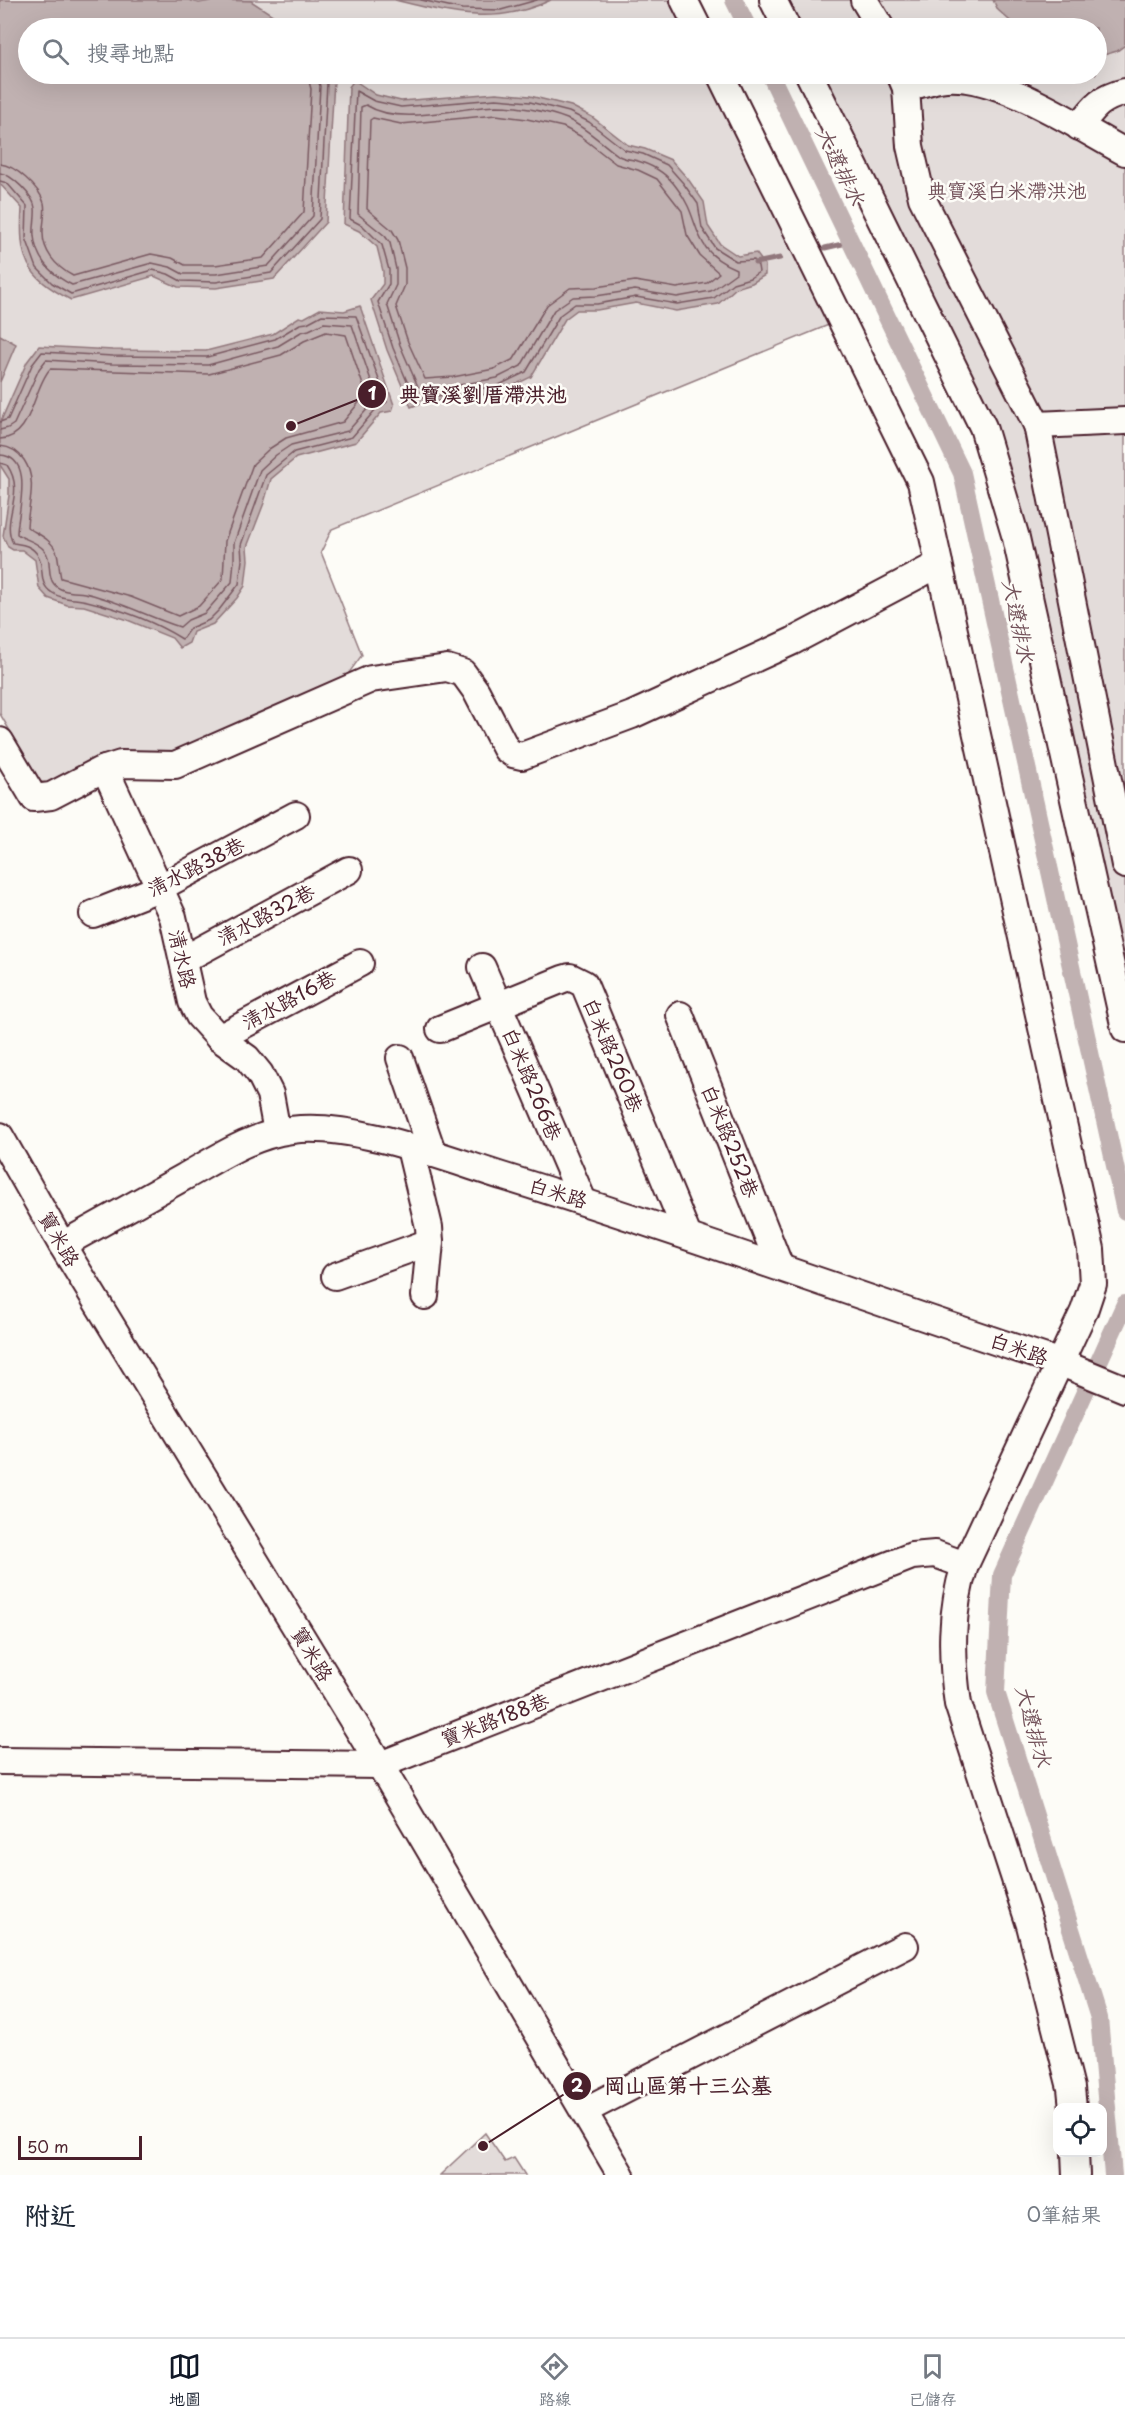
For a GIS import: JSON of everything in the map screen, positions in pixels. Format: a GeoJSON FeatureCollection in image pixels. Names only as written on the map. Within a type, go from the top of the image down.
{"type":"FeatureCollection","features":[{"type":"Feature","properties":{"kind":"street"},"geometry":{"type":"LineString","coordinates":[[684,0],[693,18]]}},
{"type":"Feature","properties":{"kind":"street"},"geometry":{"type":"LineString","coordinates":[[864,0],[881,17]]}},
{"type":"Feature","properties":{"kind":"street"},"geometry":{"type":"LineString","coordinates":[[778,2],[784,18]]}},
{"type":"Feature","properties":{"kind":"street"},"geometry":{"type":"LineString","coordinates":[[725,84],[921,482],[1091,1249],[1094,1270],[1089,1296],[1062,1364],[965,1565],[958,1586],[951,1630],[952,1666],[958,1704],[1030,1925],[1071,2088],[1072,2103]]}},
{"type":"Feature","properties":{"kind":"street"},"geometry":{"type":"LineString","coordinates":[[814,84],[983,427],[1016,538],[1125,1029]]}},
{"type":"Feature","properties":{"kind":"street"},"geometry":{"type":"LineString","coordinates":[[903,84],[910,146],[922,198],[1037,425],[1125,865]]}},
{"type":"Feature","properties":{"kind":"street"},"geometry":{"type":"LineString","coordinates":[[990,84],[1024,98],[1125,152]]}},
{"type":"Feature","properties":{"kind":"street"},"geometry":{"type":"LineString","coordinates":[[1079,127],[1096,103],[1113,94],[1125,92]]}},
{"type":"Feature","properties":{"kind":"street"},"geometry":{"type":"LineString","coordinates":[[1037,425],[1125,421]]}},
{"type":"Feature","properties":{"kind":"street"},"geometry":{"type":"LineString","coordinates":[[0,741],[34,798],[51,795],[105,769],[121,764],[175,765],[370,679],[447,668],[463,673],[476,691],[506,748],[513,754],[522,756],[632,715],[793,641],[939,564]]}},
{"type":"Feature","properties":{"kind":"street","name":"清水路"},"geometry":{"type":"LineString","coordinates":[[105,769],[173,917],[192,1002],[199,1016],[219,1038],[247,1058],[260,1074],[270,1094],[277,1132]]}},
{"type":"Feature","properties":{"kind":"street","name":"清水路38巷"},"geometry":{"type":"LineString","coordinates":[[93,914],[159,888],[296,815]]}},
{"type":"Feature","properties":{"kind":"street","name":"清水路32巷"},"geometry":{"type":"LineString","coordinates":[[183,960],[349,870]]}},
{"type":"Feature","properties":{"kind":"street","name":"清水路16巷"},"geometry":{"type":"LineString","coordinates":[[219,1038],[360,963]]}},
{"type":"Feature","properties":{"kind":"street","name":"白米路266巷"},"geometry":{"type":"LineString","coordinates":[[482,967],[583,1201]]}},
{"type":"Feature","properties":{"kind":"street","name":"白米路260巷"},"geometry":{"type":"LineString","coordinates":[[440,1029],[570,977],[584,984],[688,1236]]}},
{"type":"Feature","properties":{"kind":"street","name":"白米路252巷"},"geometry":{"type":"LineString","coordinates":[[680,1015],[780,1266]]}},
{"type":"Feature","properties":{"kind":"street"},"geometry":{"type":"LineString","coordinates":[[400,1058],[421,1151],[429,1227],[430,1242],[425,1296]]}},
{"type":"Feature","properties":{"kind":"street","name":"白米路"},"geometry":{"type":"LineString","coordinates":[[62,1245],[230,1151],[264,1135],[294,1129],[334,1130],[369,1136],[583,1201],[780,1266],[1062,1364],[1125,1389]]}},
{"type":"Feature","properties":{"kind":"street","name":"寶米路"},"geometry":{"type":"LineString","coordinates":[[0,1136],[62,1245],[380,1765],[621,2175]]}},
{"type":"Feature","properties":{"kind":"street"},"geometry":{"type":"LineString","coordinates":[[335,1276],[430,1242]]}},
{"type":"Feature","properties":{"kind":"street","name":"寶米路188巷"},"geometry":{"type":"LineString","coordinates":[[0,1761],[380,1765],[912,1556],[935,1554],[965,1565]]}},
{"type":"Feature","properties":{"kind":"street"},"geometry":{"type":"LineString","coordinates":[[584,2112],[905,1946]]}},
{"type":"Feature","properties":{"kind":"street"},"geometry":{"type":"LineString","coordinates":[[1075,2157],[1076,2175]]}},
{"type":"Feature","properties":{"kind":"green space"},"geometry":{"type":"Polygon","coordinates":[[[0,0],[673,0],[682,18],[18,18],[18,84],[714,84],[831,324],[332,529],[321,552],[362,655],[346,677],[166,761],[60,785],[40,782],[0,714],[0,0]]]}},
{"type":"Feature","properties":{"kind":"green space","name":"典寶溪白米滯洪池"},"geometry":{"type":"Polygon","coordinates":[[[780,0],[1125,0],[1125,1024],[997,449],[821,84],[1107,84],[1107,18],[789,18],[780,0]]]}},
{"type":"Feature","properties":{"kind":"green space"},"geometry":{"type":"Polygon","coordinates":[[[485,2133],[505,2162],[514,2158],[525,2175],[440,2175],[485,2133]]]}},
{"type":"Feature","properties":{"kind":"water"},"geometry":{"type":"Polygon","coordinates":[[[0,0],[188,0],[199,3],[216,0],[251,1],[277,18],[18,18],[18,84],[334,84],[326,222],[274,279],[216,288],[178,287],[154,276],[71,300],[34,274],[24,253],[22,208],[0,184],[0,0]]]}},
{"type":"Feature","properties":{"kind":"water"},"geometry":{"type":"Polygon","coordinates":[[[395,0],[551,0],[511,13],[474,15],[436,10],[395,0]]]}},
{"type":"Feature","properties":{"kind":"water"},"geometry":{"type":"Polygon","coordinates":[[[993,0],[1125,0],[1125,45],[1107,54],[1107,18],[1007,18],[998,10],[993,0]]]}},
{"type":"Feature","properties":{"kind":"water"},"geometry":{"type":"Polygon","coordinates":[[[351,84],[360,84],[376,95],[401,101],[496,93],[530,96],[571,106],[592,117],[628,145],[645,149],[671,160],[704,202],[708,226],[720,244],[738,256],[756,253],[765,265],[765,275],[752,283],[736,288],[718,304],[676,311],[636,303],[597,310],[577,310],[565,319],[531,377],[502,391],[456,400],[424,402],[411,407],[387,350],[371,300],[383,284],[383,271],[377,247],[359,231],[344,224],[349,87],[351,84]]]}},
{"type":"Feature","properties":{"kind":"water"},"geometry":{"type":"Polygon","coordinates":[[[360,306],[394,405],[392,411],[381,413],[356,442],[296,458],[271,479],[247,547],[245,586],[213,624],[193,632],[189,643],[180,648],[172,638],[125,619],[48,598],[39,588],[35,560],[22,550],[13,550],[8,547],[3,536],[9,479],[0,465],[0,423],[27,362],[39,346],[206,351],[273,334],[299,317],[304,318],[320,309],[344,311],[360,306]]]}},
{"type":"Feature","properties":{"kind":"water"},"geometry":{"type":"Polygon","coordinates":[[[0,335],[16,344],[0,382],[0,335]]]}},
{"type":"Feature","properties":{"kind":"waterway","name":"大遼排水"},"geometry":{"type":"LineString","coordinates":[[734,0],[743,18]]}},
{"type":"Feature","properties":{"kind":"waterway","name":"大遼排水"},"geometry":{"type":"LineString","coordinates":[[775,84],[962,473],[1125,1211]]}},
{"type":"Feature","properties":{"kind":"waterway"},"geometry":{"type":"LineString","coordinates":[[825,248],[851,242]]}},
{"type":"Feature","properties":{"kind":"waterway"},"geometry":{"type":"LineString","coordinates":[[755,263],[780,258]]}},
{"type":"Feature","properties":{"kind":"waterway","name":"大遼排水"},"geometry":{"type":"LineString","coordinates":[[1113,2175],[1099,2018],[996,1692],[1002,1575],[1125,1304]]}},
{"type":"Feature","properties":{"kind":"place","name":"典寶溪劉厝滯洪池"},"geometry":{"type":"Point","coordinates":[291,426]}},
{"type":"Feature","properties":{"kind":"place","name":"岡山區第十三公墓"},"geometry":{"type":"Point","coordinates":[483,2146]}}]}
